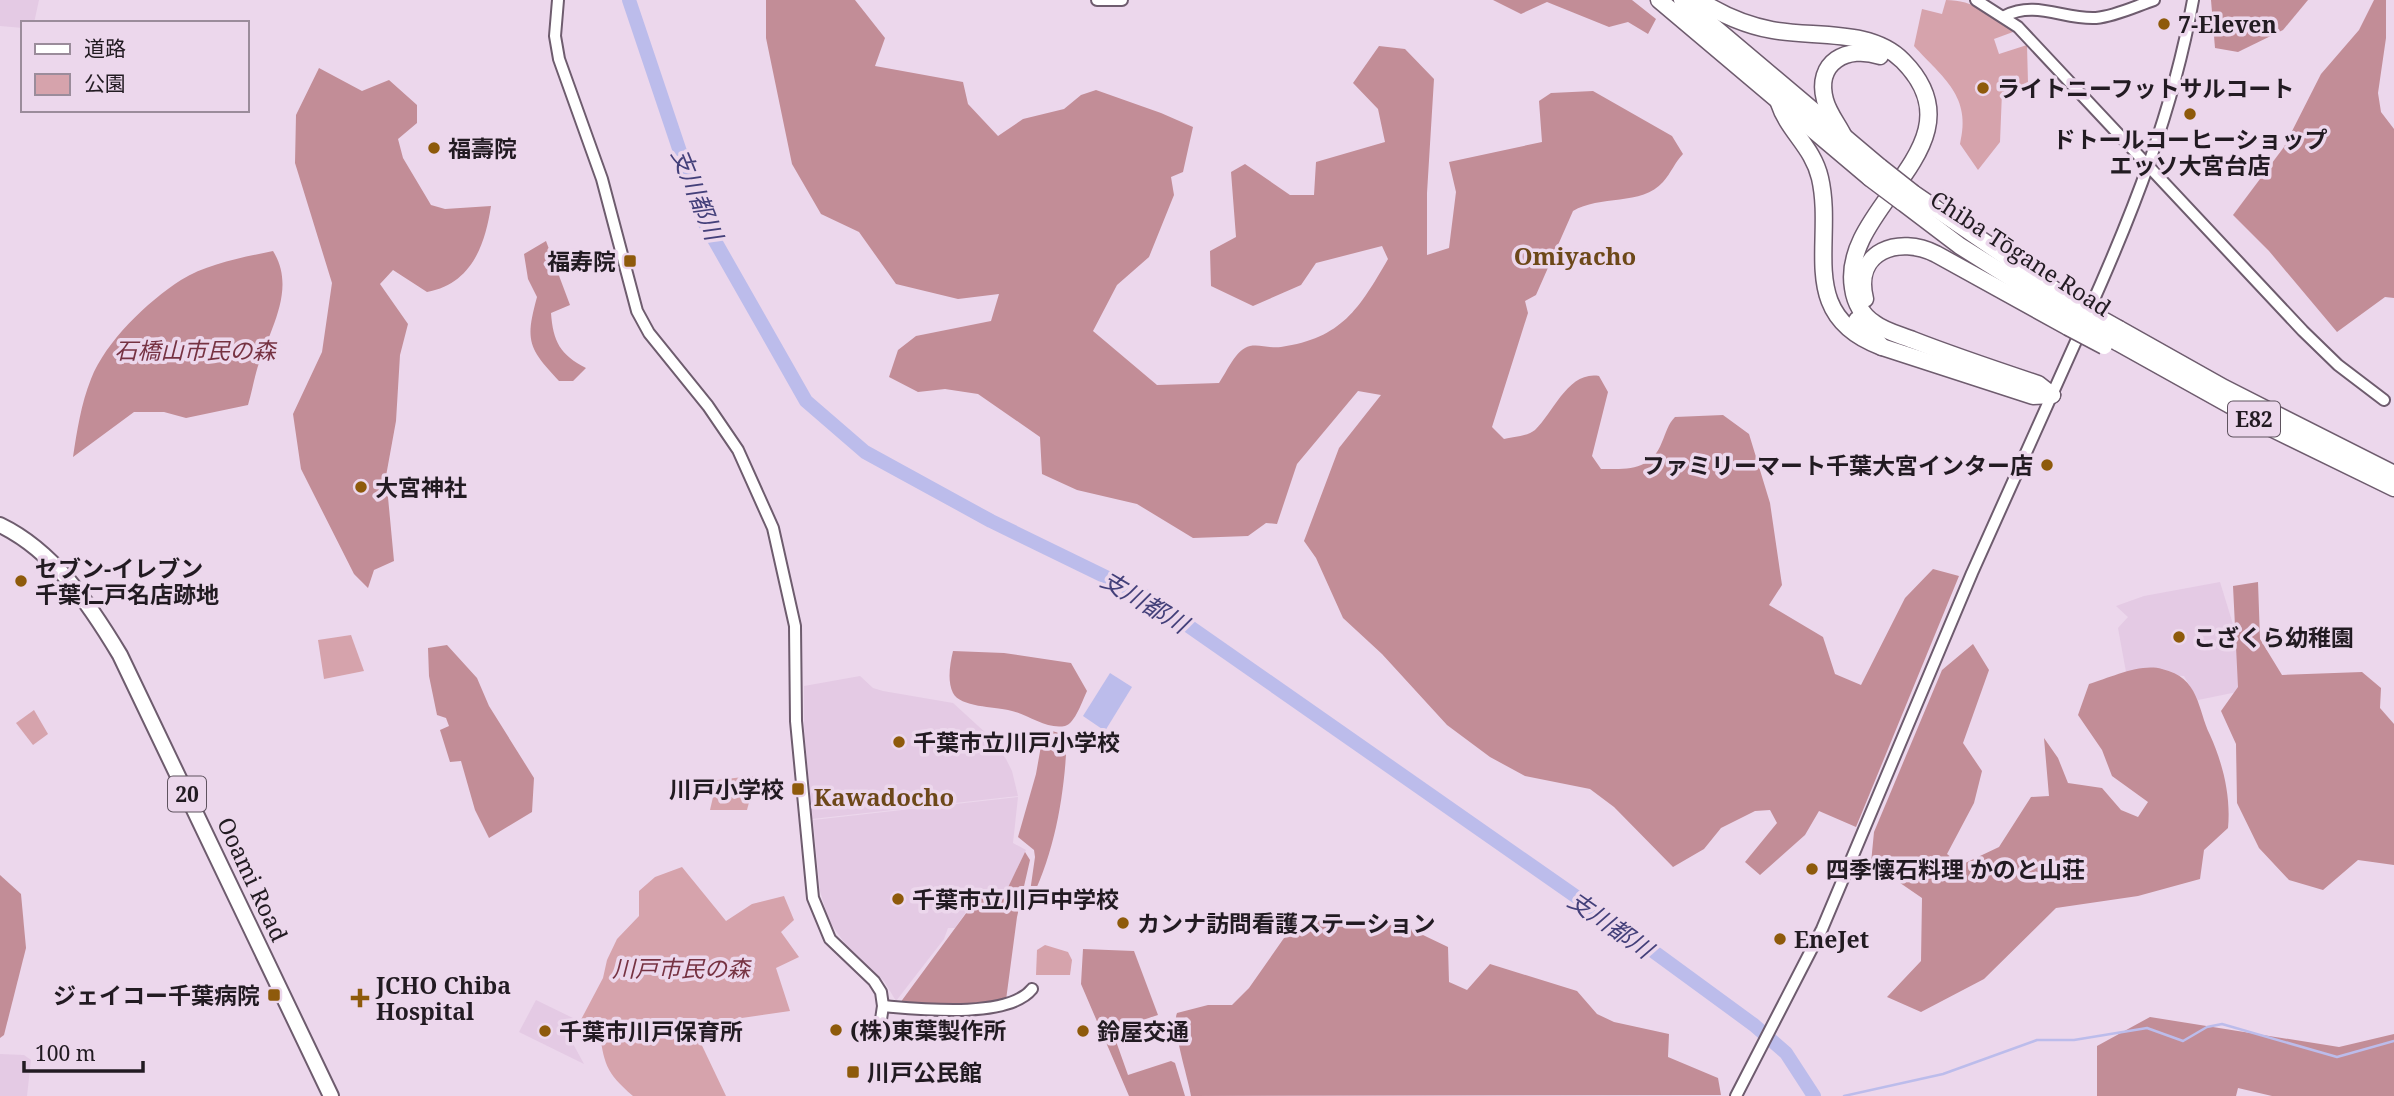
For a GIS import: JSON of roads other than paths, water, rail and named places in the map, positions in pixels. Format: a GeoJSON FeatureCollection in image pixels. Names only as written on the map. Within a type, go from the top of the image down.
{"type":"FeatureCollection","features":[{"type":"Feature","properties":{"kind":"highway","name":"Chiba Tōgane Road"},"geometry":{"type":"LineString","coordinates":[[1660,0],[1779,103],[1908,197],[1969,251],[2116,341],[2224,388],[2394,474]]}},
{"type":"Feature","properties":{"kind":"highway","name":"Chiba Tōgane Road"},"geometry":{"type":"LineString","coordinates":[[1682,0],[1704,8],[1734,47],[1845,139],[1875,172]]}},
{"type":"Feature","properties":{"kind":"highway"},"geometry":{"type":"LineString","coordinates":[[1704,8],[1744,24],[1882,45],[1902,60],[1917,79],[1927,111],[1920,149],[1908,173],[1866,228],[1853,261],[1852,281],[1856,301],[1870,320],[1884,327],[1938,350],[2038,384],[2052,395]]}},
{"type":"Feature","properties":{"kind":"highway"},"geometry":{"type":"LineString","coordinates":[[1845,139],[1826,104],[1822,86],[1827,69],[1839,56],[1853,51],[1880,56],[1896,67],[1909,85],[1916,106],[1916,128],[1902,163],[1854,231],[1844,253],[1842,276],[1846,298],[1855,317],[1882,347]]}},
{"type":"Feature","properties":{"kind":"highway"},"geometry":{"type":"LineString","coordinates":[[1779,103],[1783,116],[1810,150],[1820,178],[1824,206],[1821,265],[1830,304],[1857,334],[1882,347],[2033,396],[2052,395]]}},
{"type":"Feature","properties":{"kind":"highway"},"geometry":{"type":"LineString","coordinates":[[1884,327],[1865,300],[1862,282],[1872,258],[1891,247],[1902,245],[1926,249],[2072,316],[2116,341]]}},
{"type":"Feature","properties":{"kind":"highway","name":"E82"},"geometry":{"type":"LineString","coordinates":[[2116,341],[2188,388],[2204,392],[2394,488]]}},
{"type":"Feature","properties":{"kind":"main road","name":"Ooami Road"},"geometry":{"type":"LineString","coordinates":[[0,524],[25,538],[50,559],[76,590],[120,655],[331,1096]]}},
{"type":"Feature","properties":{"kind":"street"},"geometry":{"type":"LineString","coordinates":[[558,0],[555,36],[559,59],[604,188],[637,311],[649,333],[708,406],[738,450],[773,528],[795,626],[796,721],[813,898],[830,939],[874,981],[881,992],[883,1006],[880,1026]]}},
{"type":"Feature","properties":{"kind":"street"},"geometry":{"type":"LineString","coordinates":[[1097,0],[1122,0]]}},
{"type":"Feature","properties":{"kind":"street"},"geometry":{"type":"LineString","coordinates":[[1976,0],[2005,16],[2150,165],[2303,331],[2338,365],[2384,400]]}},
{"type":"Feature","properties":{"kind":"street"},"geometry":{"type":"LineString","coordinates":[[2005,16],[2020,9],[2038,8],[2093,18],[2154,0]]}},
{"type":"Feature","properties":{"kind":"street"},"geometry":{"type":"LineString","coordinates":[[1735,1096],[1822,929],[2134,211],[2170,104],[2193,0]]}},
{"type":"Feature","properties":{"kind":"street"},"geometry":{"type":"LineString","coordinates":[[883,1006],[947,1010],[1000,1006],[1022,998],[1032,989]]}},
{"type":"Feature","properties":{"kind":"water"},"geometry":{"type":"Polygon","coordinates":[[[1110,673],[1132,687],[1105,731],[1083,716],[1110,673]]]}},
{"type":"Feature","properties":{"kind":"waterway","name":"支川都川"},"geometry":{"type":"LineString","coordinates":[[629,0],[703,220],[806,401],[865,452],[991,521],[1147,597],[1631,935],[1754,1025],[1786,1053],[1814,1096]]}},
{"type":"Feature","properties":{"kind":"waterway"},"geometry":{"type":"LineString","coordinates":[[1844,1096],[1943,1074],[2037,1040],[2074,1040],[2147,1028],[2183,1041],[2207,1027],[2222,1024],[2337,1057],[2394,1041]]}},
{"type":"Feature","properties":{"kind":"place","name":"7-Eleven"},"geometry":{"type":"Point","coordinates":[2164,24]}},
{"type":"Feature","properties":{"kind":"place","name":"ライトニーフットサルコート"},"geometry":{"type":"Point","coordinates":[1983,88]}},
{"type":"Feature","properties":{"kind":"place","name":"ドトールコーヒーショップ エッソ大宮台店"},"geometry":{"type":"Point","coordinates":[2190,114]}},
{"type":"Feature","properties":{"kind":"place","name":"福壽院"},"geometry":{"type":"Point","coordinates":[434,148]}},
{"type":"Feature","properties":{"kind":"place","name":"福寿院"},"geometry":{"type":"Point","coordinates":[630,261]}},
{"type":"Feature","properties":{"kind":"place","name":"ファミリーマート千葉大宮インター店"},"geometry":{"type":"Point","coordinates":[2047,465]}},
{"type":"Feature","properties":{"kind":"place","name":"大宮神社"},"geometry":{"type":"Point","coordinates":[361,487]}},
{"type":"Feature","properties":{"kind":"place","name":"セブン-イレブン 千葉仁戸名店跡地"},"geometry":{"type":"Point","coordinates":[21,581]}},
{"type":"Feature","properties":{"kind":"place","name":"こざくら幼稚園"},"geometry":{"type":"Point","coordinates":[2179,637]}},
{"type":"Feature","properties":{"kind":"place","name":"千葉市立川戸小学校"},"geometry":{"type":"Point","coordinates":[899,742]}},
{"type":"Feature","properties":{"kind":"place","name":"川戸小学校"},"geometry":{"type":"Point","coordinates":[798,789]}},
{"type":"Feature","properties":{"kind":"place","name":"四季懐石料理 かのと山荘"},"geometry":{"type":"Point","coordinates":[1812,869]}},
{"type":"Feature","properties":{"kind":"place","name":"千葉市立川戸中学校"},"geometry":{"type":"Point","coordinates":[898,899]}},
{"type":"Feature","properties":{"kind":"place","name":"カンナ訪問看護ステーション"},"geometry":{"type":"Point","coordinates":[1123,923]}},
{"type":"Feature","properties":{"kind":"place","name":"EneJet"},"geometry":{"type":"Point","coordinates":[1780,939]}},
{"type":"Feature","properties":{"kind":"place","name":"ジェイコー千葉病院"},"geometry":{"type":"Point","coordinates":[274,995]}},
{"type":"Feature","properties":{"kind":"place","name":"JCHO Chiba Hospital"},"geometry":{"type":"Point","coordinates":[360,998]}},
{"type":"Feature","properties":{"kind":"place","name":"(株)東葉製作所"},"geometry":{"type":"Point","coordinates":[836,1030]}},
{"type":"Feature","properties":{"kind":"place","name":"千葉市川戸保育所"},"geometry":{"type":"Point","coordinates":[545,1031]}},
{"type":"Feature","properties":{"kind":"place","name":"鈴屋交通"},"geometry":{"type":"Point","coordinates":[1083,1031]}},
{"type":"Feature","properties":{"kind":"place","name":"川戸公民館"},"geometry":{"type":"Point","coordinates":[853,1072]}},
{"type":"Feature","properties":{"kind":"district","name":"Omiyacho"},"geometry":{"type":"Point","coordinates":[1575,255]}},
{"type":"Feature","properties":{"kind":"district","name":"Kawadocho"},"geometry":{"type":"Point","coordinates":[884,796]}},
{"type":"Feature","properties":{"kind":"park label","name":"石橋山市民の森"},"geometry":{"type":"Point","coordinates":[195,350]}},
{"type":"Feature","properties":{"kind":"park label","name":"川戸市民の森"},"geometry":{"type":"Point","coordinates":[681,968]}}]}
